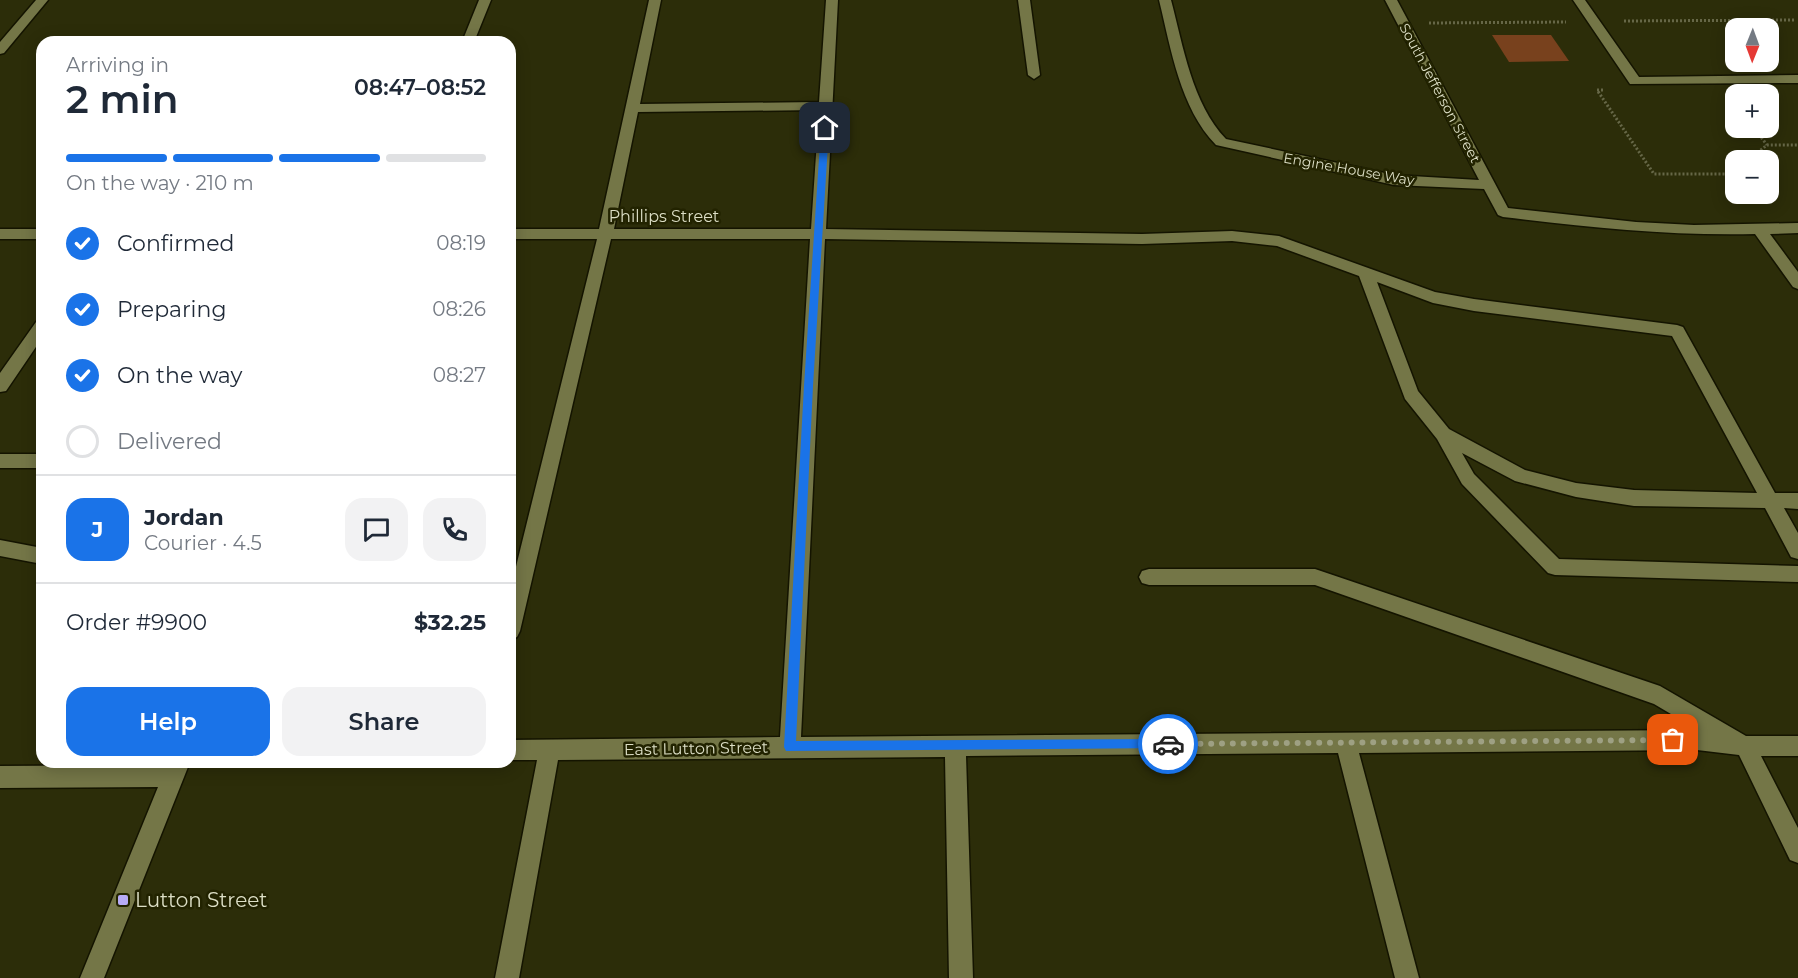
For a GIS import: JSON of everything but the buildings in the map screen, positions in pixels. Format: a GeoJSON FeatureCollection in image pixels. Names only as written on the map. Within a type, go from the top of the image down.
{"type":"FeatureCollection","features":[{"type":"Feature","properties":{"kind":"street"},"geometry":{"type":"LineString","coordinates":[[0,50],[42,0]]}},
{"type":"Feature","properties":{"kind":"street"},"geometry":{"type":"LineString","coordinates":[[470,36],[485,0]]}},
{"type":"Feature","properties":{"kind":"street"},"geometry":{"type":"LineString","coordinates":[[516,606],[604,235],[655,0]]}},
{"type":"Feature","properties":{"kind":"street"},"geometry":{"type":"LineString","coordinates":[[790,747],[832,0]]}},
{"type":"Feature","properties":{"kind":"street"},"geometry":{"type":"LineString","coordinates":[[1024,0],[1034,75]]}},
{"type":"Feature","properties":{"kind":"street","name":"Engine House Way"},"geometry":{"type":"LineString","coordinates":[[1164,0],[1197,106],[1211,136],[1221,142],[1394,180],[1489,185]]}},
{"type":"Feature","properties":{"kind":"street","name":"South Jefferson Street"},"geometry":{"type":"LineString","coordinates":[[1391,0],[1489,185]]}},
{"type":"Feature","properties":{"kind":"street"},"geometry":{"type":"LineString","coordinates":[[1579,0],[1635,81],[1798,80]]}},
{"type":"Feature","properties":{"kind":"street"},"geometry":{"type":"LineString","coordinates":[[632,108],[826,106]]}},
{"type":"Feature","properties":{"kind":"street"},"geometry":{"type":"LineString","coordinates":[[1489,185],[1503,212],[1636,228],[1798,228]]}},
{"type":"Feature","properties":{"kind":"street"},"geometry":{"type":"LineString","coordinates":[[1759,229],[1798,283]]}},
{"type":"Feature","properties":{"kind":"street"},"geometry":{"type":"LineString","coordinates":[[0,234],[36,234]]}},
{"type":"Feature","properties":{"kind":"street","name":"Phillips Street"},"geometry":{"type":"LineString","coordinates":[[516,234],[1058,235],[1142,239],[1233,236],[1279,241],[1433,297],[1474,305],[1677,331],[1772,501]]}},
{"type":"Feature","properties":{"kind":"street"},"geometry":{"type":"LineString","coordinates":[[1365,272],[1411,394],[1443,434],[1468,479],[1555,567],[1798,574]]}},
{"type":"Feature","properties":{"kind":"street"},"geometry":{"type":"LineString","coordinates":[[0,386],[36,335]]}},
{"type":"Feature","properties":{"kind":"street"},"geometry":{"type":"LineString","coordinates":[[1443,434],[1521,476],[1576,490],[1634,498],[1798,501]]}},
{"type":"Feature","properties":{"kind":"street"},"geometry":{"type":"LineString","coordinates":[[0,461],[36,461]]}},
{"type":"Feature","properties":{"kind":"street"},"geometry":{"type":"LineString","coordinates":[[1772,501],[1798,551]]}},
{"type":"Feature","properties":{"kind":"street"},"geometry":{"type":"LineString","coordinates":[[0,548],[36,555]]}},
{"type":"Feature","properties":{"kind":"street"},"geometry":{"type":"LineString","coordinates":[[1149,577],[1315,578],[1660,696],[1745,746],[1798,852]]}},
{"type":"Feature","properties":{"kind":"street","name":"East Lutton Street"},"geometry":{"type":"LineString","coordinates":[[516,750],[1697,740],[1745,746],[1798,746]]}},
{"type":"Feature","properties":{"kind":"street"},"geometry":{"type":"LineString","coordinates":[[1346,743],[1407,978]]}},
{"type":"Feature","properties":{"kind":"street"},"geometry":{"type":"LineString","coordinates":[[955,746],[961,978]]}},
{"type":"Feature","properties":{"kind":"street"},"geometry":{"type":"LineString","coordinates":[[507,978],[549,750]]}},
{"type":"Feature","properties":{"kind":"street"},"geometry":{"type":"LineString","coordinates":[[0,777],[176,769],[92,978]]}},
{"type":"Feature","properties":{"kind":"path"},"geometry":{"type":"LineString","coordinates":[[1603,90],[1598,90],[1654,174],[1725,174]]}},
{"type":"Feature","properties":{"kind":"path"},"geometry":{"type":"LineString","coordinates":[[1762,138],[1767,144]]}},
{"type":"Feature","properties":{"kind":"path"},"geometry":{"type":"LineString","coordinates":[[1760,150],[1767,144],[1798,145]]}},
{"type":"Feature","properties":{"kind":"shaded area"},"geometry":{"type":"Polygon","coordinates":[[[1492,35],[1551,35],[1569,61],[1509,62],[1492,35]]]}},
{"type":"Feature","properties":{"kind":"way so far"},"geometry":{"type":"LineString","coordinates":[[1168,744],[1673,740]]}},
{"type":"Feature","properties":{"kind":"place","name":"Lutton Street"},"geometry":{"type":"Point","coordinates":[123,900]}},
{"type":"Feature","properties":{"kind":"route"},"geometry":{"type":"LineString","coordinates":[[825,128],[808,386],[790,747],[1168,744]]}}]}
